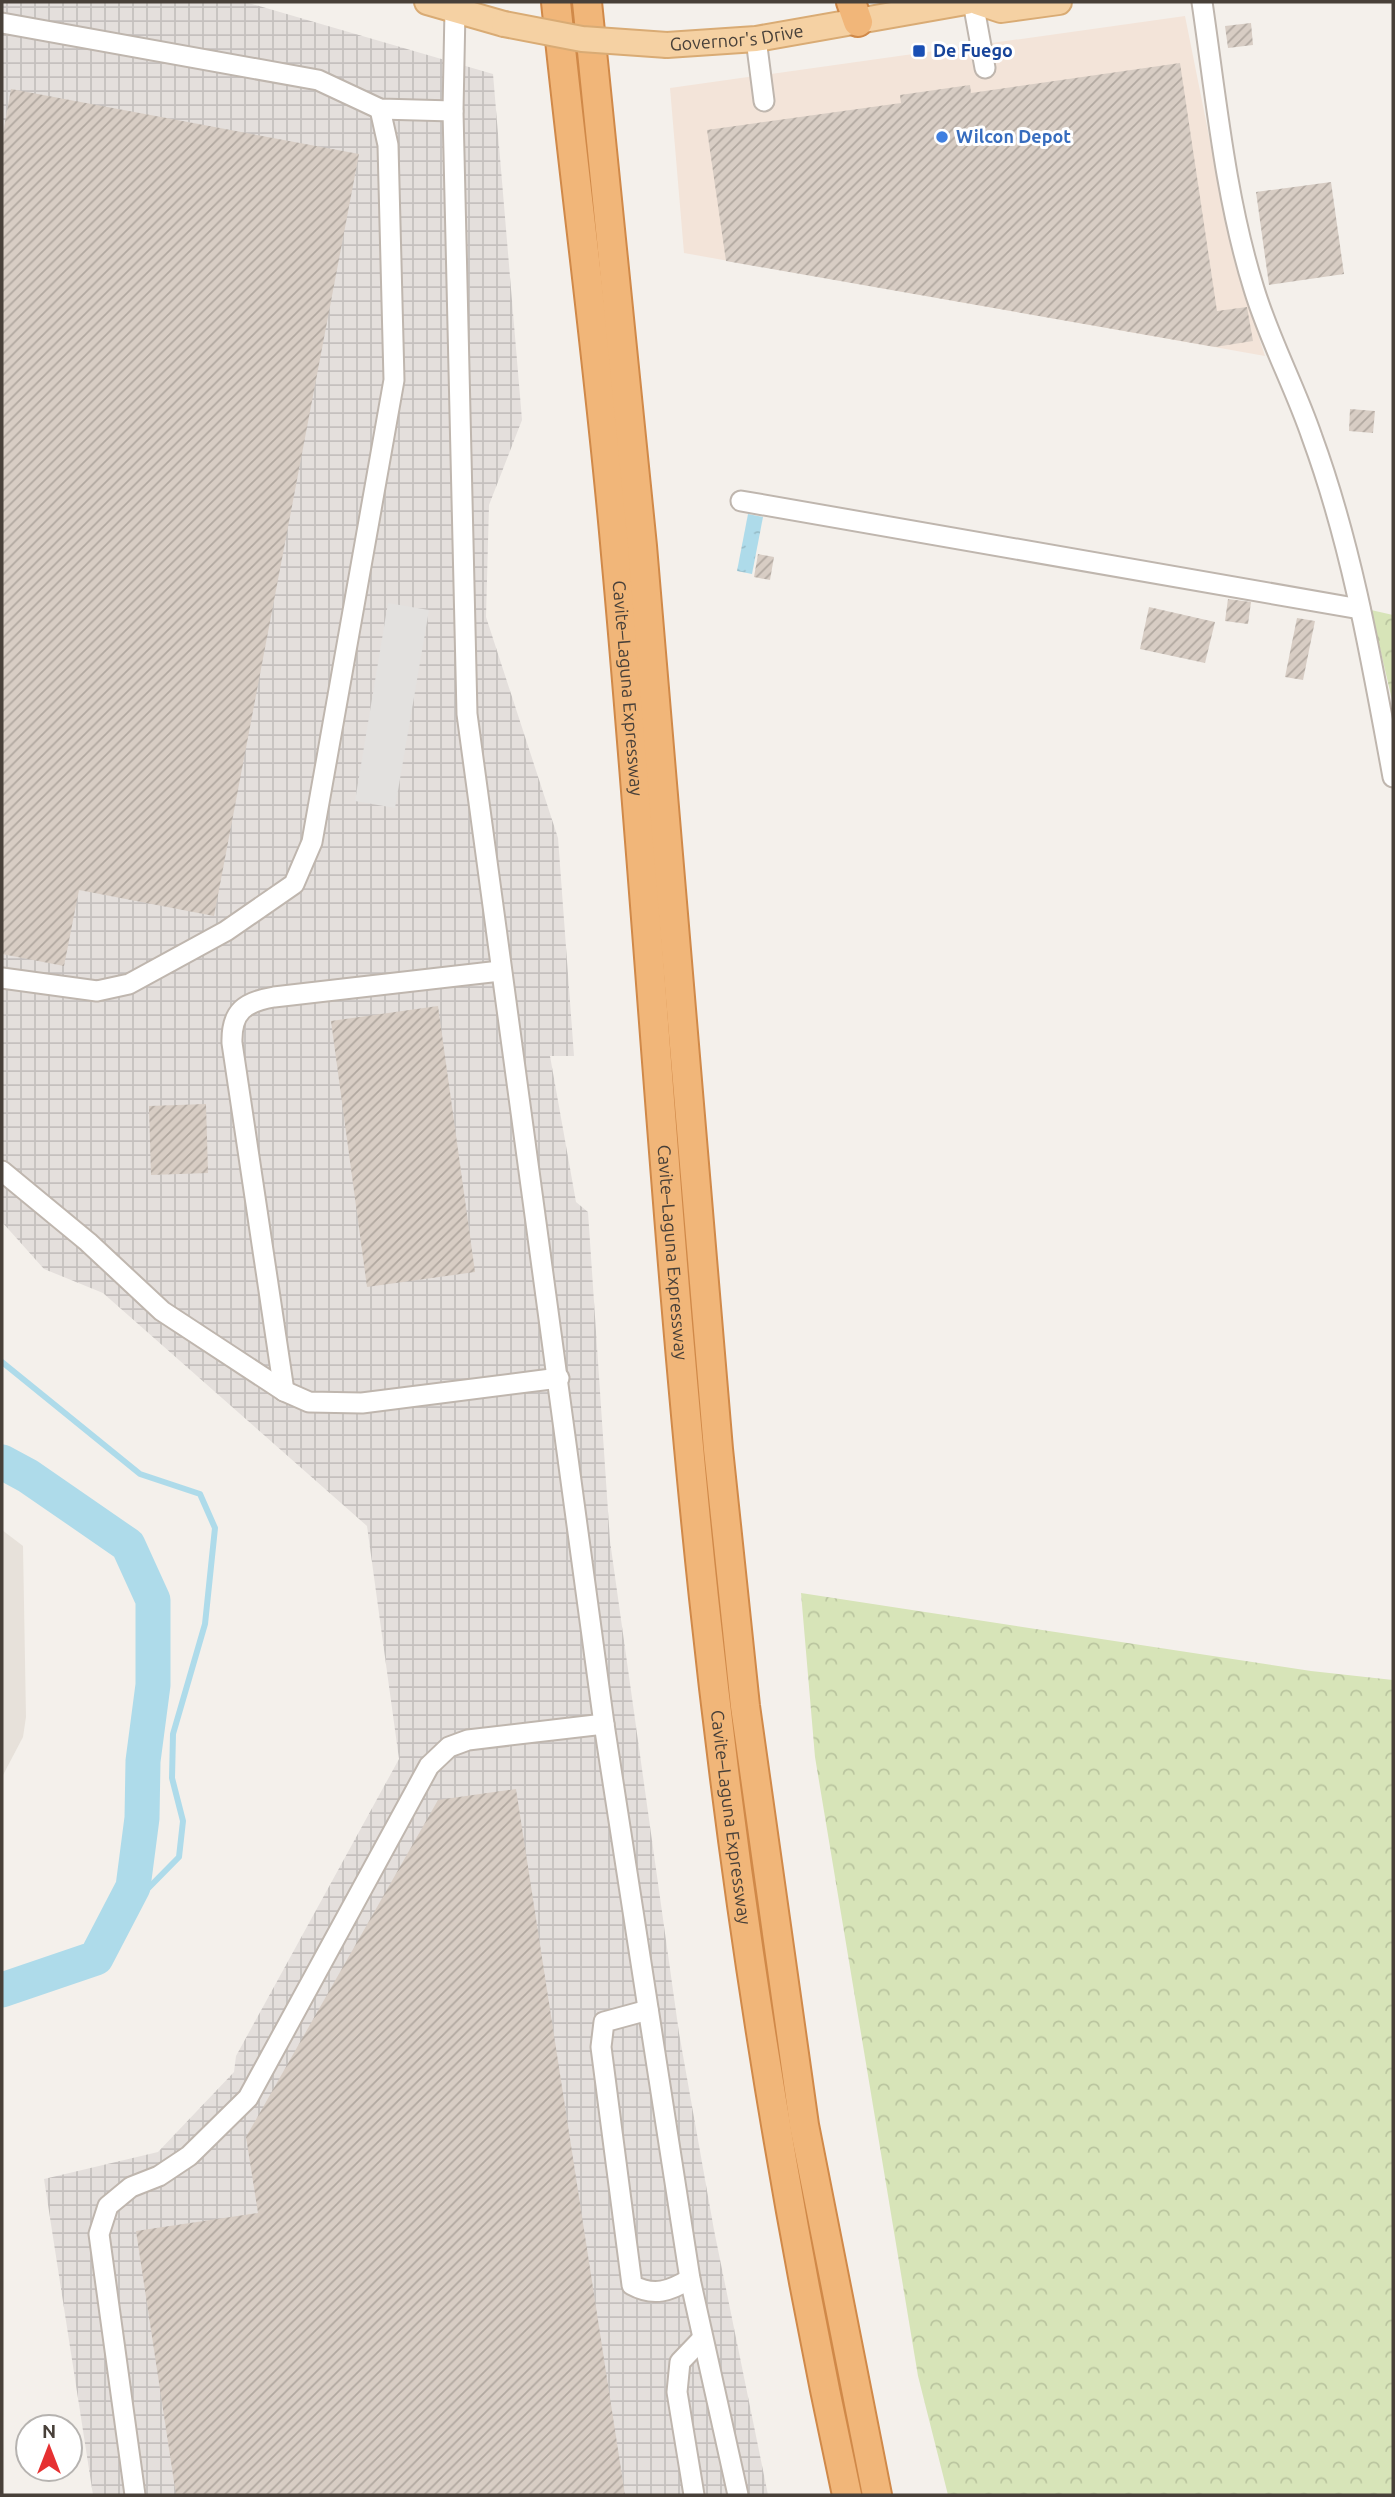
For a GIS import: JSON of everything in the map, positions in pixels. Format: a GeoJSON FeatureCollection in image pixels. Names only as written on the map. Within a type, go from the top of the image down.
{"type":"FeatureCollection","features":[{"type":"Feature","properties":{"kind":"highway","name":"Cavite–Laguna Expressway"},"geometry":{"type":"LineString","coordinates":[[556,2],[616,550],[691,1464],[716,1708],[767,2066],[799,2256],[847,2495]]}},
{"type":"Feature","properties":{"kind":"highway","name":"Cavite–Laguna Expressway"},"geometry":{"type":"LineString","coordinates":[[587,2],[640,532],[716,1422],[745,1706],[804,2125],[877,2495]]}},
{"type":"Feature","properties":{"kind":"main road","name":"Governor's Drive"},"geometry":{"type":"LineString","coordinates":[[427,2],[504,24],[582,39],[667,45],[756,39],[858,9],[966,2]]}},
{"type":"Feature","properties":{"kind":"main road"},"geometry":{"type":"LineString","coordinates":[[975,2],[1001,10],[1059,2]]}},
{"type":"Feature","properties":{"kind":"street"},"geometry":{"type":"LineString","coordinates":[[975,2],[985,68]]}},
{"type":"Feature","properties":{"kind":"street"},"geometry":{"type":"LineString","coordinates":[[1202,2],[1226,166],[1254,289],[1313,437],[1360,609],[1393,777]]}},
{"type":"Feature","properties":{"kind":"street"},"geometry":{"type":"LineString","coordinates":[[455,10],[453,111],[467,714],[604,1724],[690,2279],[738,2495]]}},
{"type":"Feature","properties":{"kind":"street"},"geometry":{"type":"LineString","coordinates":[[2,23],[318,80],[380,109],[453,111]]}},
{"type":"Feature","properties":{"kind":"street"},"geometry":{"type":"LineString","coordinates":[[756,39],[764,101]]}},
{"type":"Feature","properties":{"kind":"street"},"geometry":{"type":"LineString","coordinates":[[2,978],[97,990],[129,984],[226,931],[294,884],[312,842],[394,380],[388,145],[380,109]]}},
{"type":"Feature","properties":{"kind":"street"},"geometry":{"type":"LineString","coordinates":[[741,501],[1360,609]]}},
{"type":"Feature","properties":{"kind":"street"},"geometry":{"type":"LineString","coordinates":[[284,1391],[232,1042],[237,1013],[244,1005],[274,997],[500,971]]}},
{"type":"Feature","properties":{"kind":"street"},"geometry":{"type":"LineString","coordinates":[[2,1171],[88,1242],[162,1311],[284,1391],[309,1402],[362,1403],[559,1378]]}},
{"type":"Feature","properties":{"kind":"street"},"geometry":{"type":"LineString","coordinates":[[135,2495],[99,2234],[108,2206],[131,2187],[159,2176],[189,2156],[248,2098],[429,1766],[449,1747],[468,1740],[604,1724]]}},
{"type":"Feature","properties":{"kind":"street"},"geometry":{"type":"LineString","coordinates":[[648,2010],[615,2017],[604,2022],[601,2031],[632,2285],[643,2291],[655,2292],[673,2290],[690,2279]]}},
{"type":"Feature","properties":{"kind":"street"},"geometry":{"type":"LineString","coordinates":[[694,2495],[677,2392],[680,2362],[702,2339]]}},
{"type":"Feature","properties":{"kind":"shaded area"},"geometry":{"type":"Polygon","coordinates":[[[2,2],[245,2],[493,74],[522,420],[489,505],[486,617],[558,838],[574,1056],[550,1056],[576,1202],[588,1212],[610,1541],[679,2033],[714,2230],[768,2495],[93,2495],[84,2437],[84,2413],[80,2413],[44,2179],[158,2152],[234,2072],[236,2056],[399,1759],[367,1526],[103,1293],[44,1269],[2,1222],[2,2]]]}},
{"type":"Feature","properties":{"kind":"shaded area","name":"Wilcon Depot"},"geometry":{"type":"Polygon","coordinates":[[[1185,16],[1219,186],[1243,287],[1265,356],[684,253],[670,88],[1185,16]]]}},
{"type":"Feature","properties":{"kind":"shaded area"},"geometry":{"type":"Polygon","coordinates":[[[388,603],[429,610],[395,808],[355,801],[388,603]]]}},
{"type":"Feature","properties":{"kind":"shaded area"},"geometry":{"type":"Polygon","coordinates":[[[2,1530],[23,1546],[26,1717],[23,1737],[2,1777],[2,1530]]]}},
{"type":"Feature","properties":{"kind":"green space"},"geometry":{"type":"Polygon","coordinates":[[[1371,610],[1393,615],[1393,704],[1371,610]]]}},
{"type":"Feature","properties":{"kind":"green space"},"geometry":{"type":"Polygon","coordinates":[[[801,1593],[1311,1671],[1393,1680],[1393,2495],[948,2495],[918,2376],[815,1757],[801,1593]]]}},
{"type":"Feature","properties":{"kind":"water"},"geometry":{"type":"Polygon","coordinates":[[[748,514],[763,517],[752,574],[737,571],[748,514]]]}},
{"type":"Feature","properties":{"kind":"building"},"geometry":{"type":"Polygon","coordinates":[[[1251,23],[1253,45],[1228,48],[1225,26],[1251,23]]]}},
{"type":"Feature","properties":{"kind":"building","name":"Wilcon Depot"},"geometry":{"type":"Polygon","coordinates":[[[1180,63],[1217,311],[1247,307],[1253,341],[1215,347],[726,261],[707,130],[901,103],[900,95],[970,85],[971,93],[1180,63]]]}},
{"type":"Feature","properties":{"kind":"building"},"geometry":{"type":"Polygon","coordinates":[[[11,89],[359,154],[214,916],[79,890],[64,966],[2,954],[2,139],[11,89]]]}},
{"type":"Feature","properties":{"kind":"building"},"geometry":{"type":"Polygon","coordinates":[[[1331,182],[1344,274],[1269,285],[1256,192],[1331,182]]]}},
{"type":"Feature","properties":{"kind":"building"},"geometry":{"type":"Polygon","coordinates":[[[1350,409],[1375,411],[1373,433],[1349,431],[1350,409]]]}},
{"type":"Feature","properties":{"kind":"building"},"geometry":{"type":"Polygon","coordinates":[[[758,554],[774,557],[770,580],[754,577],[758,554]]]}},
{"type":"Feature","properties":{"kind":"building"},"geometry":{"type":"Polygon","coordinates":[[[1228,599],[1251,602],[1248,624],[1225,621],[1228,599]]]}},
{"type":"Feature","properties":{"kind":"building"},"geometry":{"type":"Polygon","coordinates":[[[1149,607],[1215,622],[1205,663],[1140,649],[1149,607]]]}},
{"type":"Feature","properties":{"kind":"building"},"geometry":{"type":"Polygon","coordinates":[[[1297,618],[1315,621],[1303,680],[1285,677],[1297,618]]]}},
{"type":"Feature","properties":{"kind":"building"},"geometry":{"type":"Polygon","coordinates":[[[438,1006],[475,1272],[367,1287],[331,1021],[438,1006]]]}},
{"type":"Feature","properties":{"kind":"building"},"geometry":{"type":"Polygon","coordinates":[[[206,1104],[208,1173],[151,1175],[149,1106],[206,1104]]]}},
{"type":"Feature","properties":{"kind":"building"},"geometry":{"type":"Polygon","coordinates":[[[516,1789],[625,2495],[176,2495],[136,2231],[258,2213],[246,2137],[438,1800],[516,1789]]]}},
{"type":"Feature","properties":{"kind":"waterway"},"geometry":{"type":"LineString","coordinates":[[2,1362],[140,1474],[200,1494],[215,1528],[205,1624],[173,1734],[172,1778],[183,1821],[179,1857],[115,1922]]}},
{"type":"Feature","properties":{"kind":"waterway"},"geometry":{"type":"LineString","coordinates":[[2,1462],[28,1476],[128,1545],[153,1600],[153,1685],[143,1761],[142,1818],[133,1887],[96,1958],[2,1990]]}},
{"type":"Feature","properties":{"kind":"place","name":"De Fuego"},"geometry":{"type":"Point","coordinates":[919,51]}},
{"type":"Feature","properties":{"kind":"place","name":"Wilcon Depot"},"geometry":{"type":"Point","coordinates":[942,137]}}]}
